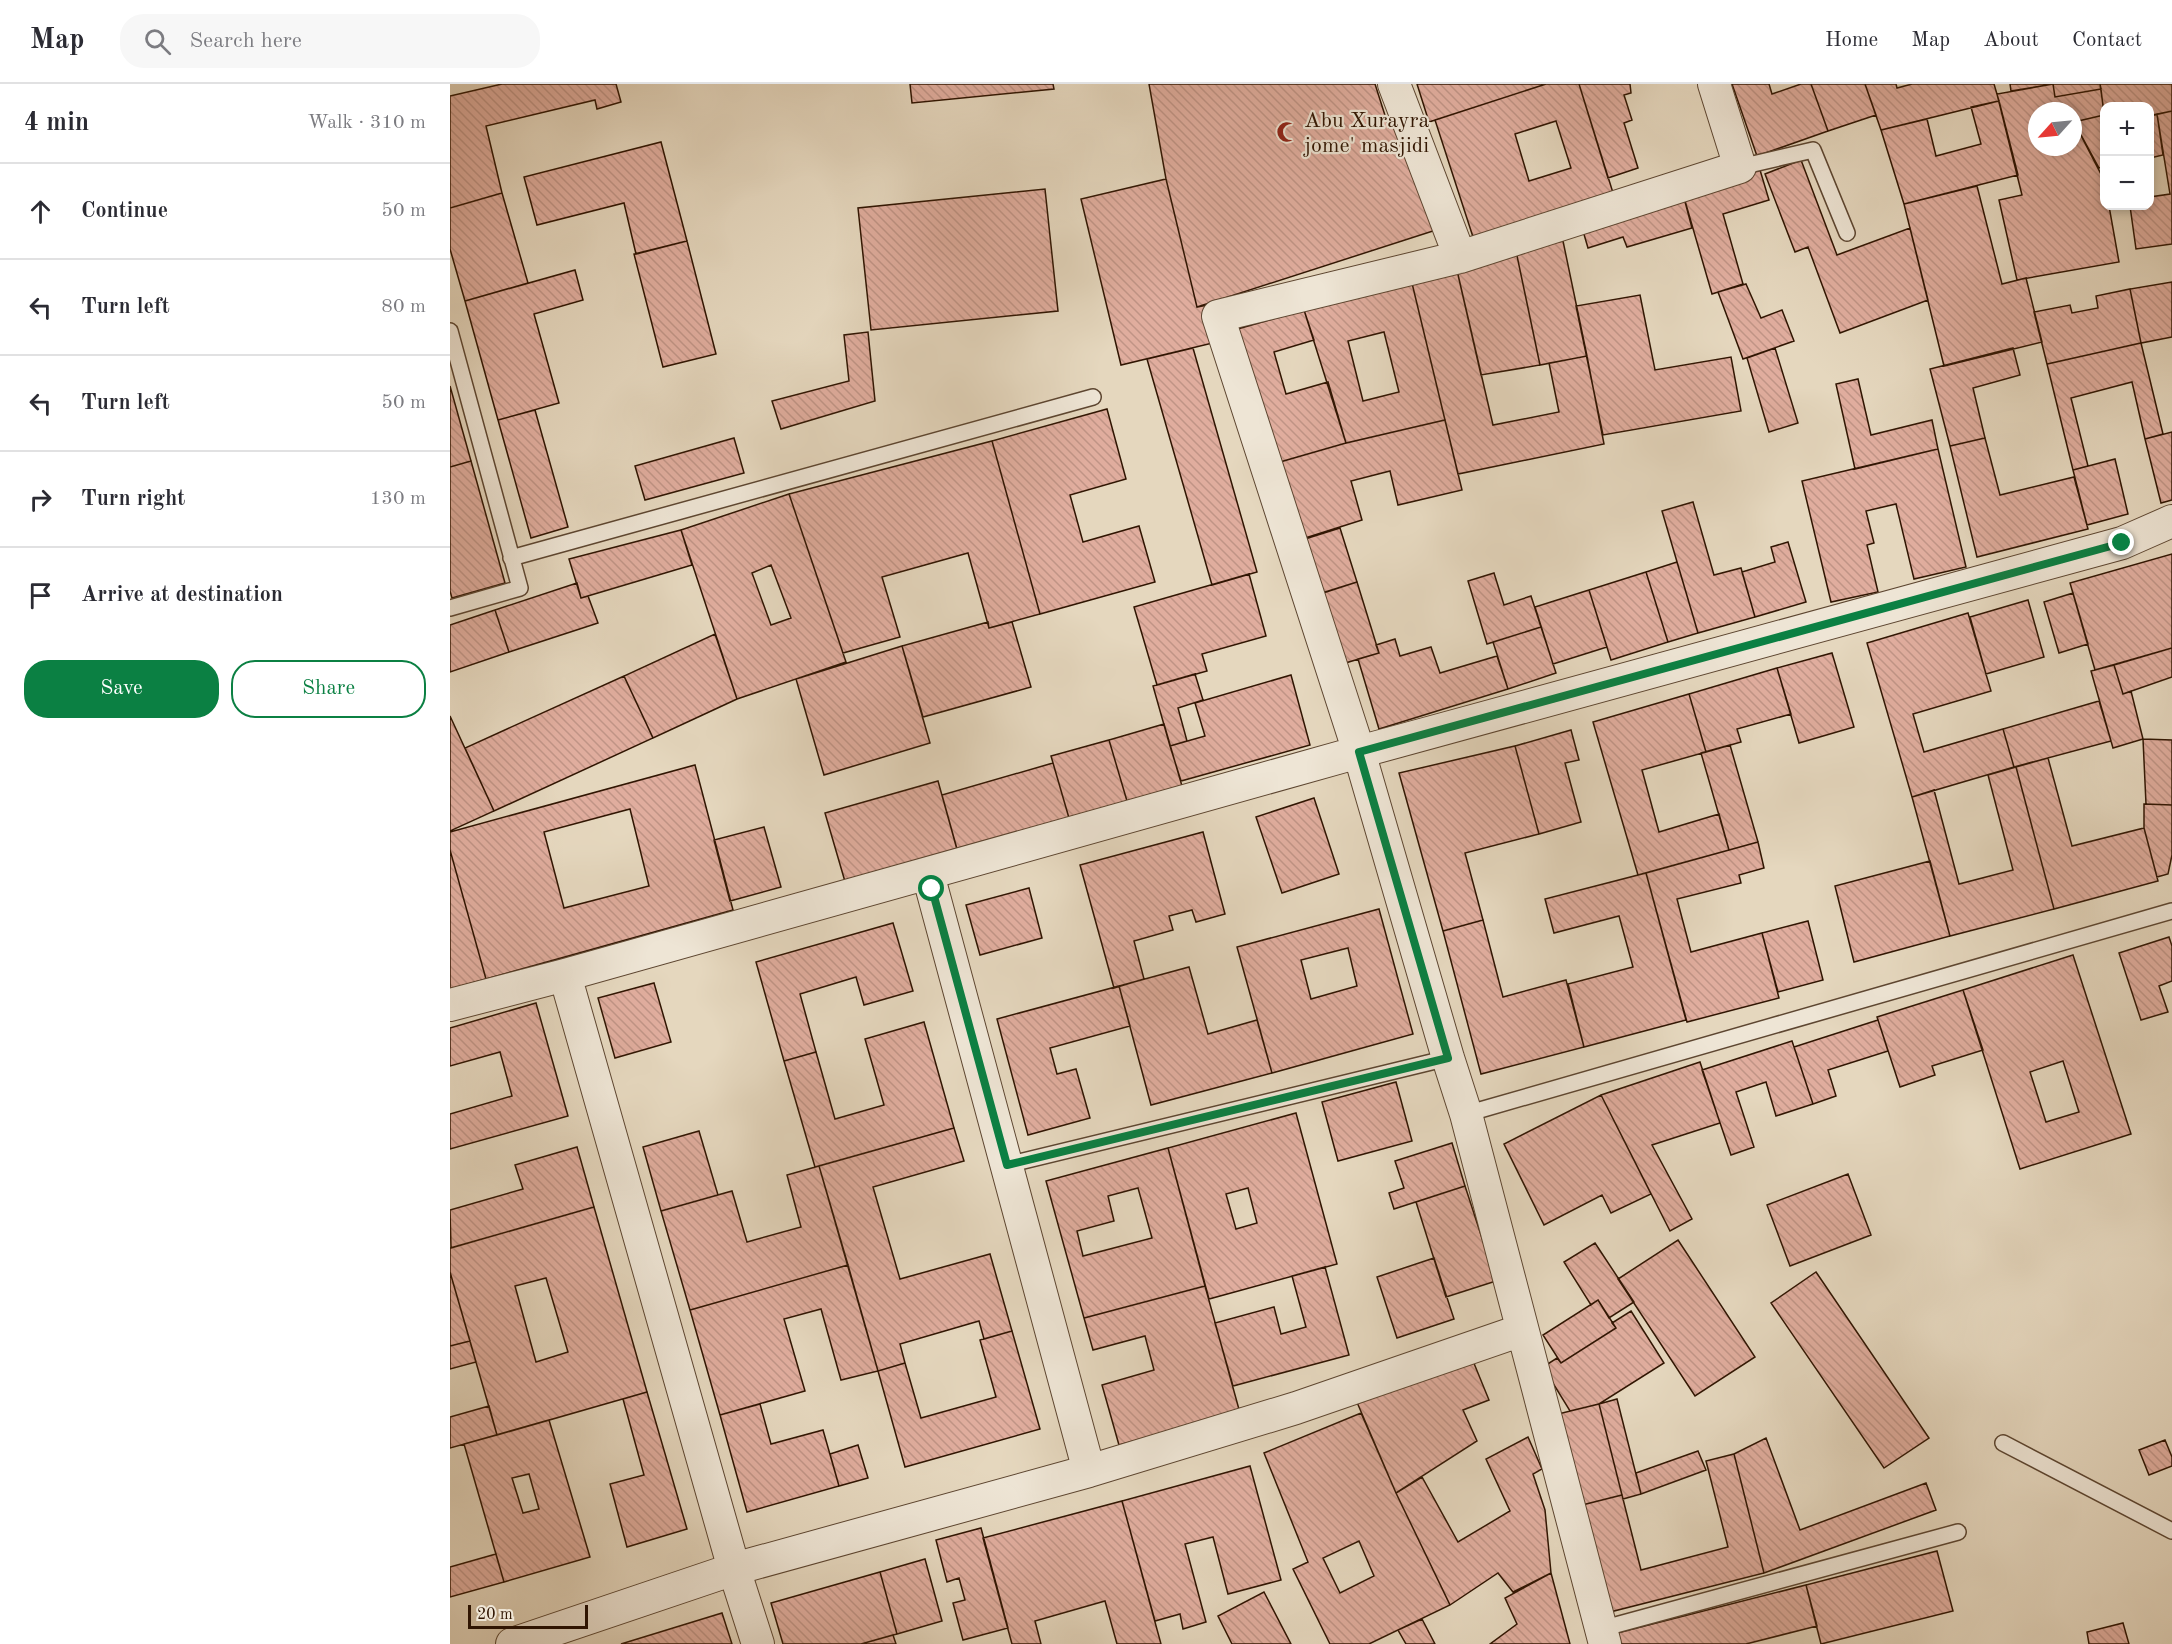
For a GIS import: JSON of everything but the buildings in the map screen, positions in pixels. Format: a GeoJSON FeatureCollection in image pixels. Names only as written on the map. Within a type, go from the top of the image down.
{"type":"FeatureCollection","features":[{"type":"Feature","properties":{"kind":"street"},"geometry":{"type":"LineString","coordinates":[[1394,84],[1460,257]]}},
{"type":"Feature","properties":{"kind":"street"},"geometry":{"type":"LineString","coordinates":[[1603,1636],[1466,1114],[1359,752],[1218,316],[1460,257],[1740,167],[1714,84]]}},
{"type":"Feature","properties":{"kind":"street"},"geometry":{"type":"LineString","coordinates":[[450,1005],[566,975],[1359,752],[2110,546],[2172,521]]}},
{"type":"Feature","properties":{"kind":"street"},"geometry":{"type":"LineString","coordinates":[[932,889],[1089,1471]]}},
{"type":"Feature","properties":{"kind":"street"},"geometry":{"type":"LineString","coordinates":[[566,975],[734,1569],[758,1644]]}},
{"type":"Feature","properties":{"kind":"street"},"geometry":{"type":"LineString","coordinates":[[512,1644],[734,1569],[1089,1471],[1296,1408],[1522,1330]]}},
{"type":"Feature","properties":{"kind":"lane"},"geometry":{"type":"LineString","coordinates":[[1740,167],[1813,150],[1847,233]]}},
{"type":"Feature","properties":{"kind":"lane"},"geometry":{"type":"LineString","coordinates":[[450,331],[519,588],[450,608]]}},
{"type":"Feature","properties":{"kind":"lane"},"geometry":{"type":"LineString","coordinates":[[511,558],[1093,397]]}},
{"type":"Feature","properties":{"kind":"lane"},"geometry":{"type":"LineString","coordinates":[[1466,1114],[2172,911]]}},
{"type":"Feature","properties":{"kind":"lane"},"geometry":{"type":"LineString","coordinates":[[1007,1165],[1448,1058]]}},
{"type":"Feature","properties":{"kind":"lane"},"geometry":{"type":"LineString","coordinates":[[2003,1443],[2172,1531]]}},
{"type":"Feature","properties":{"kind":"lane"},"geometry":{"type":"LineString","coordinates":[[1603,1636],[1958,1532]]}},
{"type":"Feature","properties":{"kind":"place","name":"Abu Xurayra jome' masjidi"},"geometry":{"type":"Point","coordinates":[1287,132]}},
{"type":"Feature","properties":{"kind":"route"},"geometry":{"type":"LineString","coordinates":[[932,889],[1007,1165],[1448,1058],[1359,752],[2122,543]]}}]}
